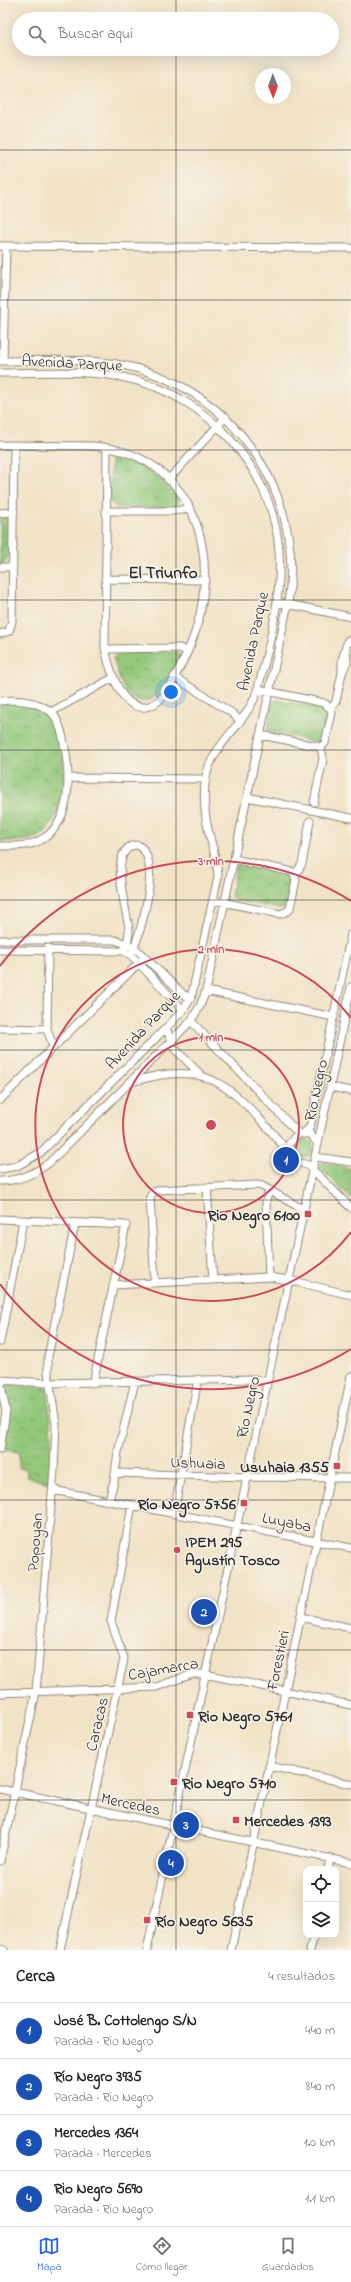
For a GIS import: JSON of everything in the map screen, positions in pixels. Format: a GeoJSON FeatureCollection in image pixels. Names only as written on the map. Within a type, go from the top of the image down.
{"type":"FeatureCollection","features":[{"type":"Feature","properties":{"kind":"street"},"geometry":{"type":"LineString","coordinates":[[2,361],[3,246],[351,248]]}},
{"type":"Feature","properties":{"kind":"street","name":"Avenida Parque"},"geometry":{"type":"LineString","coordinates":[[0,1181],[17,1180],[40,1170],[128,1082],[191,1022],[200,1006],[206,991],[261,735],[288,603],[291,574],[290,545],[278,496],[261,460],[226,417],[187,388],[167,379],[128,366],[86,361],[2,361]]}},
{"type":"Feature","properties":{"kind":"street","name":"Avenida Parque"},"geometry":{"type":"LineString","coordinates":[[0,373],[97,374],[127,378],[163,390],[178,398],[218,426],[255,472],[270,508],[279,550],[277,602],[258,688],[253,704],[216,750],[208,767],[204,814],[218,871],[191,998],[183,1010],[166,1028],[34,1158],[17,1166],[0,1169]]}},
{"type":"Feature","properties":{"kind":"street"},"geometry":{"type":"LineString","coordinates":[[168,480],[226,417]]}},
{"type":"Feature","properties":{"kind":"street"},"geometry":{"type":"LineString","coordinates":[[0,445],[107,448],[124,452],[144,461],[168,480],[190,509],[203,546],[206,580],[200,619],[188,652],[160,700],[144,707],[128,701],[113,678],[106,649],[105,579],[107,448]]}},
{"type":"Feature","properties":{"kind":"street"},"geometry":{"type":"LineString","coordinates":[[0,634],[9,631],[12,622],[14,445]]}},
{"type":"Feature","properties":{"kind":"street"},"geometry":{"type":"LineString","coordinates":[[106,511],[173,511],[190,509]]}},
{"type":"Feature","properties":{"kind":"street"},"geometry":{"type":"LineString","coordinates":[[0,512],[14,512]]}},
{"type":"Feature","properties":{"kind":"street"},"geometry":{"type":"LineString","coordinates":[[0,567],[13,567]]}},
{"type":"Feature","properties":{"kind":"street"},"geometry":{"type":"LineString","coordinates":[[105,579],[206,580]]}},
{"type":"Feature","properties":{"kind":"street"},"geometry":{"type":"LineString","coordinates":[[277,602],[288,603],[351,617]]}},
{"type":"Feature","properties":{"kind":"street"},"geometry":{"type":"LineString","coordinates":[[314,802],[316,781],[320,775],[323,759],[321,748],[325,743],[332,713],[331,709],[336,701],[342,673],[342,660],[348,640]]}},
{"type":"Feature","properties":{"kind":"street"},"geometry":{"type":"LineString","coordinates":[[106,649],[180,648],[188,652]]}},
{"type":"Feature","properties":{"kind":"street"},"geometry":{"type":"LineString","coordinates":[[174,677],[232,713],[240,721]]}},
{"type":"Feature","properties":{"kind":"street"},"geometry":{"type":"LineString","coordinates":[[51,712],[113,678]]}},
{"type":"Feature","properties":{"kind":"street"},"geometry":{"type":"LineString","coordinates":[[258,688],[270,692],[324,703],[331,709]]}},
{"type":"Feature","properties":{"kind":"street"},"geometry":{"type":"LineString","coordinates":[[0,702],[30,701],[51,712],[62,734],[69,778],[65,804],[52,831],[46,838],[32,844],[0,846]]}},
{"type":"Feature","properties":{"kind":"street"},"geometry":{"type":"LineString","coordinates":[[261,735],[321,748]]}},
{"type":"Feature","properties":{"kind":"street"},"geometry":{"type":"LineString","coordinates":[[69,778],[206,779]]}},
{"type":"Feature","properties":{"kind":"street"},"geometry":{"type":"LineString","coordinates":[[247,797],[351,818]]}},
{"type":"Feature","properties":{"kind":"street"},"geometry":{"type":"LineString","coordinates":[[213,900],[280,914],[284,913],[290,908],[295,875],[302,864],[310,821]]}},
{"type":"Feature","properties":{"kind":"street"},"geometry":{"type":"LineString","coordinates":[[138,845],[146,853],[150,879],[134,947],[127,953],[128,930],[120,884],[121,868],[125,852],[131,846],[138,845]]}},
{"type":"Feature","properties":{"kind":"street"},"geometry":{"type":"LineString","coordinates":[[234,859],[288,870],[295,875]]}},
{"type":"Feature","properties":{"kind":"street","name":"Río Negro"},"geometry":{"type":"LineString","coordinates":[[302,1133],[310,1127],[351,934]]}},
{"type":"Feature","properties":{"kind":"street"},"geometry":{"type":"LineString","coordinates":[[0,940],[115,940],[127,943],[145,957],[184,995],[191,998]]}},
{"type":"Feature","properties":{"kind":"street"},"geometry":{"type":"LineString","coordinates":[[49,941],[47,1029],[53,1046]]}},
{"type":"Feature","properties":{"kind":"street"},"geometry":{"type":"LineString","coordinates":[[0,950],[127,953],[139,962],[183,1010]]}},
{"type":"Feature","properties":{"kind":"street"},"geometry":{"type":"LineString","coordinates":[[0,1100],[53,1046],[145,957]]}},
{"type":"Feature","properties":{"kind":"street","name":"Río Negro"},"geometry":{"type":"LineString","coordinates":[[147,1950],[266,1382],[348,1012],[351,987]]}},
{"type":"Feature","properties":{"kind":"street"},"geometry":{"type":"LineString","coordinates":[[206,991],[334,1017]]}},
{"type":"Feature","properties":{"kind":"street"},"geometry":{"type":"LineString","coordinates":[[191,1022],[302,1133]]}},
{"type":"Feature","properties":{"kind":"street"},"geometry":{"type":"LineString","coordinates":[[0,1028],[47,1029]]}},
{"type":"Feature","properties":{"kind":"street"},"geometry":{"type":"LineString","coordinates":[[166,1028],[171,1042],[182,1056],[206,1078]]}},
{"type":"Feature","properties":{"kind":"street"},"geometry":{"type":"LineString","coordinates":[[128,1082],[172,1073],[187,1073],[206,1078],[220,1084],[237,1095],[280,1141],[297,1162],[303,1163],[313,1169],[351,1208]]}},
{"type":"Feature","properties":{"kind":"street"},"geometry":{"type":"LineString","coordinates":[[107,1086],[116,1095]]}},
{"type":"Feature","properties":{"kind":"street"},"geometry":{"type":"LineString","coordinates":[[331,1087],[351,1091]]}},
{"type":"Feature","properties":{"kind":"street"},"geometry":{"type":"LineString","coordinates":[[290,1154],[289,1144],[293,1137],[302,1133],[310,1134],[318,1144]]}},
{"type":"Feature","properties":{"kind":"street"},"geometry":{"type":"LineString","coordinates":[[303,1163],[316,1157],[351,1162]]}},
{"type":"Feature","properties":{"kind":"street"},"geometry":{"type":"LineString","coordinates":[[155,1283],[150,1197],[153,1192],[158,1190],[256,1185],[269,1190],[304,1210]]}},
{"type":"Feature","properties":{"kind":"street"},"geometry":{"type":"LineString","coordinates":[[208,1187],[213,1280]]}},
{"type":"Feature","properties":{"kind":"street"},"geometry":{"type":"LineString","coordinates":[[269,1190],[266,1202],[269,1277]]}},
{"type":"Feature","properties":{"kind":"street"},"geometry":{"type":"LineString","coordinates":[[0,1219],[75,1224],[126,1225],[93,1383]]}},
{"type":"Feature","properties":{"kind":"street"},"geometry":{"type":"LineString","coordinates":[[0,1342],[23,1221]]}},
{"type":"Feature","properties":{"kind":"street","name":"Popoyan"},"geometry":{"type":"LineString","coordinates":[[0,1861],[36,1692],[53,1490],[56,1424],[49,1383],[48,1357],[75,1224]]}},
{"type":"Feature","properties":{"kind":"street"},"geometry":{"type":"LineString","coordinates":[[113,1285],[269,1277],[289,1280],[351,1295]]}},
{"type":"Feature","properties":{"kind":"street","name":"Forestieri"},"geometry":{"type":"LineString","coordinates":[[231,1950],[268,1766],[351,1376]]}},
{"type":"Feature","properties":{"kind":"street"},"geometry":{"type":"LineString","coordinates":[[0,1444],[6,1411],[0,1381],[93,1383],[198,1379],[255,1379],[266,1382]]}},
{"type":"Feature","properties":{"kind":"street"},"geometry":{"type":"LineString","coordinates":[[174,1513],[198,1379]]}},
{"type":"Feature","properties":{"kind":"street"},"geometry":{"type":"LineString","coordinates":[[109,1500],[118,1452],[135,1381]]}},
{"type":"Feature","properties":{"kind":"street","name":"Ushuaia"},"geometry":{"type":"LineString","coordinates":[[115,1473],[180,1476],[351,1478]]}},
{"type":"Feature","properties":{"kind":"street","name":"Luyaba"},"geometry":{"type":"LineString","coordinates":[[53,1490],[351,1548]]}},
{"type":"Feature","properties":{"kind":"street","name":"Caracas"},"geometry":{"type":"LineString","coordinates":[[60,1950],[124,1659],[111,1621],[132,1505]]}},
{"type":"Feature","properties":{"kind":"street"},"geometry":{"type":"LineString","coordinates":[[300,1617],[351,1628]]}},
{"type":"Feature","properties":{"kind":"street","name":"Cajamarca"},"geometry":{"type":"LineString","coordinates":[[0,1693],[118,1690],[156,1687],[193,1674],[205,1674],[351,1705]]}},
{"type":"Feature","properties":{"kind":"street"},"geometry":{"type":"LineString","coordinates":[[268,1766],[351,1784]]}},
{"type":"Feature","properties":{"kind":"street","name":"Mercedes"},"geometry":{"type":"LineString","coordinates":[[0,1789],[351,1863]]}},
{"type":"Feature","properties":{"kind":"street"},"geometry":{"type":"LineString","coordinates":[[329,1866],[330,1859]]}},
{"type":"Feature","properties":{"kind":"street"},"geometry":{"type":"LineString","coordinates":[[310,1950],[313,1938]]}},
{"type":"Feature","properties":{"kind":"street"},"geometry":{"type":"LineString","coordinates":[[0,1949],[4,1950]]}},
{"type":"Feature","properties":{"kind":"green space"},"geometry":{"type":"Polygon","coordinates":[[[119,455],[135,462],[165,482],[177,497],[178,504],[171,507],[117,507],[110,502],[111,459],[114,456],[119,455]]]}},
{"type":"Feature","properties":{"kind":"green space"},"geometry":{"type":"Polygon","coordinates":[[[0,517],[7,518],[8,520],[8,558],[3,564],[0,564],[0,517]]]}},
{"type":"Feature","properties":{"kind":"green space"},"geometry":{"type":"Polygon","coordinates":[[[176,652],[181,656],[171,677],[157,696],[140,701],[128,695],[121,683],[113,658],[117,653],[176,652]]]}},
{"type":"Feature","properties":{"kind":"green space"},"geometry":{"type":"Polygon","coordinates":[[[277,700],[324,709],[327,716],[320,742],[317,743],[268,730],[272,704],[277,700]]]}},
{"type":"Feature","properties":{"kind":"green space"},"geometry":{"type":"Polygon","coordinates":[[[13,702],[29,705],[39,709],[51,719],[57,730],[61,745],[63,779],[57,812],[51,825],[42,834],[27,840],[0,841],[0,703],[13,702]]]}},
{"type":"Feature","properties":{"kind":"green space"},"geometry":{"type":"Polygon","coordinates":[[[238,865],[290,876],[286,907],[281,909],[234,900],[231,895],[236,868],[238,865]]]}},
{"type":"Feature","properties":{"kind":"green space"},"geometry":{"type":"Polygon","coordinates":[[[304,1139],[310,1142],[313,1148],[310,1154],[304,1157],[298,1154],[295,1148],[298,1142],[304,1139]]]}},
{"type":"Feature","properties":{"kind":"green space"},"geometry":{"type":"Polygon","coordinates":[[[323,1162],[351,1169],[351,1199],[323,1171],[320,1167],[323,1162]]]}},
{"type":"Feature","properties":{"kind":"green space"},"geometry":{"type":"Polygon","coordinates":[[[4,1385],[47,1388],[52,1433],[49,1483],[27,1477],[27,1469],[19,1468],[19,1452],[4,1450],[9,1409],[7,1393],[4,1385]]]}},
{"type":"Feature","properties":{"kind":"place","name":"José B. Cottolengo S/N"},"geometry":{"type":"Point","coordinates":[286,1160]}},
{"type":"Feature","properties":{"kind":"place","name":"Rio Negro 6100"},"geometry":{"type":"Point","coordinates":[308,1214]}},
{"type":"Feature","properties":{"kind":"place","name":"Usuhaia 1355"},"geometry":{"type":"Point","coordinates":[337,1466]}},
{"type":"Feature","properties":{"kind":"place","name":"Río Negro 5756"},"geometry":{"type":"Point","coordinates":[244,1503]}},
{"type":"Feature","properties":{"kind":"place","name":"IPEM 295 Agustín Tosco"},"geometry":{"type":"Point","coordinates":[177,1550]}},
{"type":"Feature","properties":{"kind":"place","name":"Río Negro 3935"},"geometry":{"type":"Point","coordinates":[204,1612]}},
{"type":"Feature","properties":{"kind":"place","name":"Rio Negro 5761"},"geometry":{"type":"Point","coordinates":[190,1715]}},
{"type":"Feature","properties":{"kind":"place","name":"Rio Negro 5710"},"geometry":{"type":"Point","coordinates":[174,1782]}},
{"type":"Feature","properties":{"kind":"place","name":"Mercedes 1393"},"geometry":{"type":"Point","coordinates":[236,1820]}},
{"type":"Feature","properties":{"kind":"place","name":"Mercedes 1364"},"geometry":{"type":"Point","coordinates":[186,1825]}},
{"type":"Feature","properties":{"kind":"place","name":"Rio Negro 5690"},"geometry":{"type":"Point","coordinates":[171,1863]}},
{"type":"Feature","properties":{"kind":"place","name":"Río Negro 5635"},"geometry":{"type":"Point","coordinates":[147,1920]}},
{"type":"Feature","properties":{"kind":"district","name":"El Triunfo"},"geometry":{"type":"Point","coordinates":[163,572]}}]}
